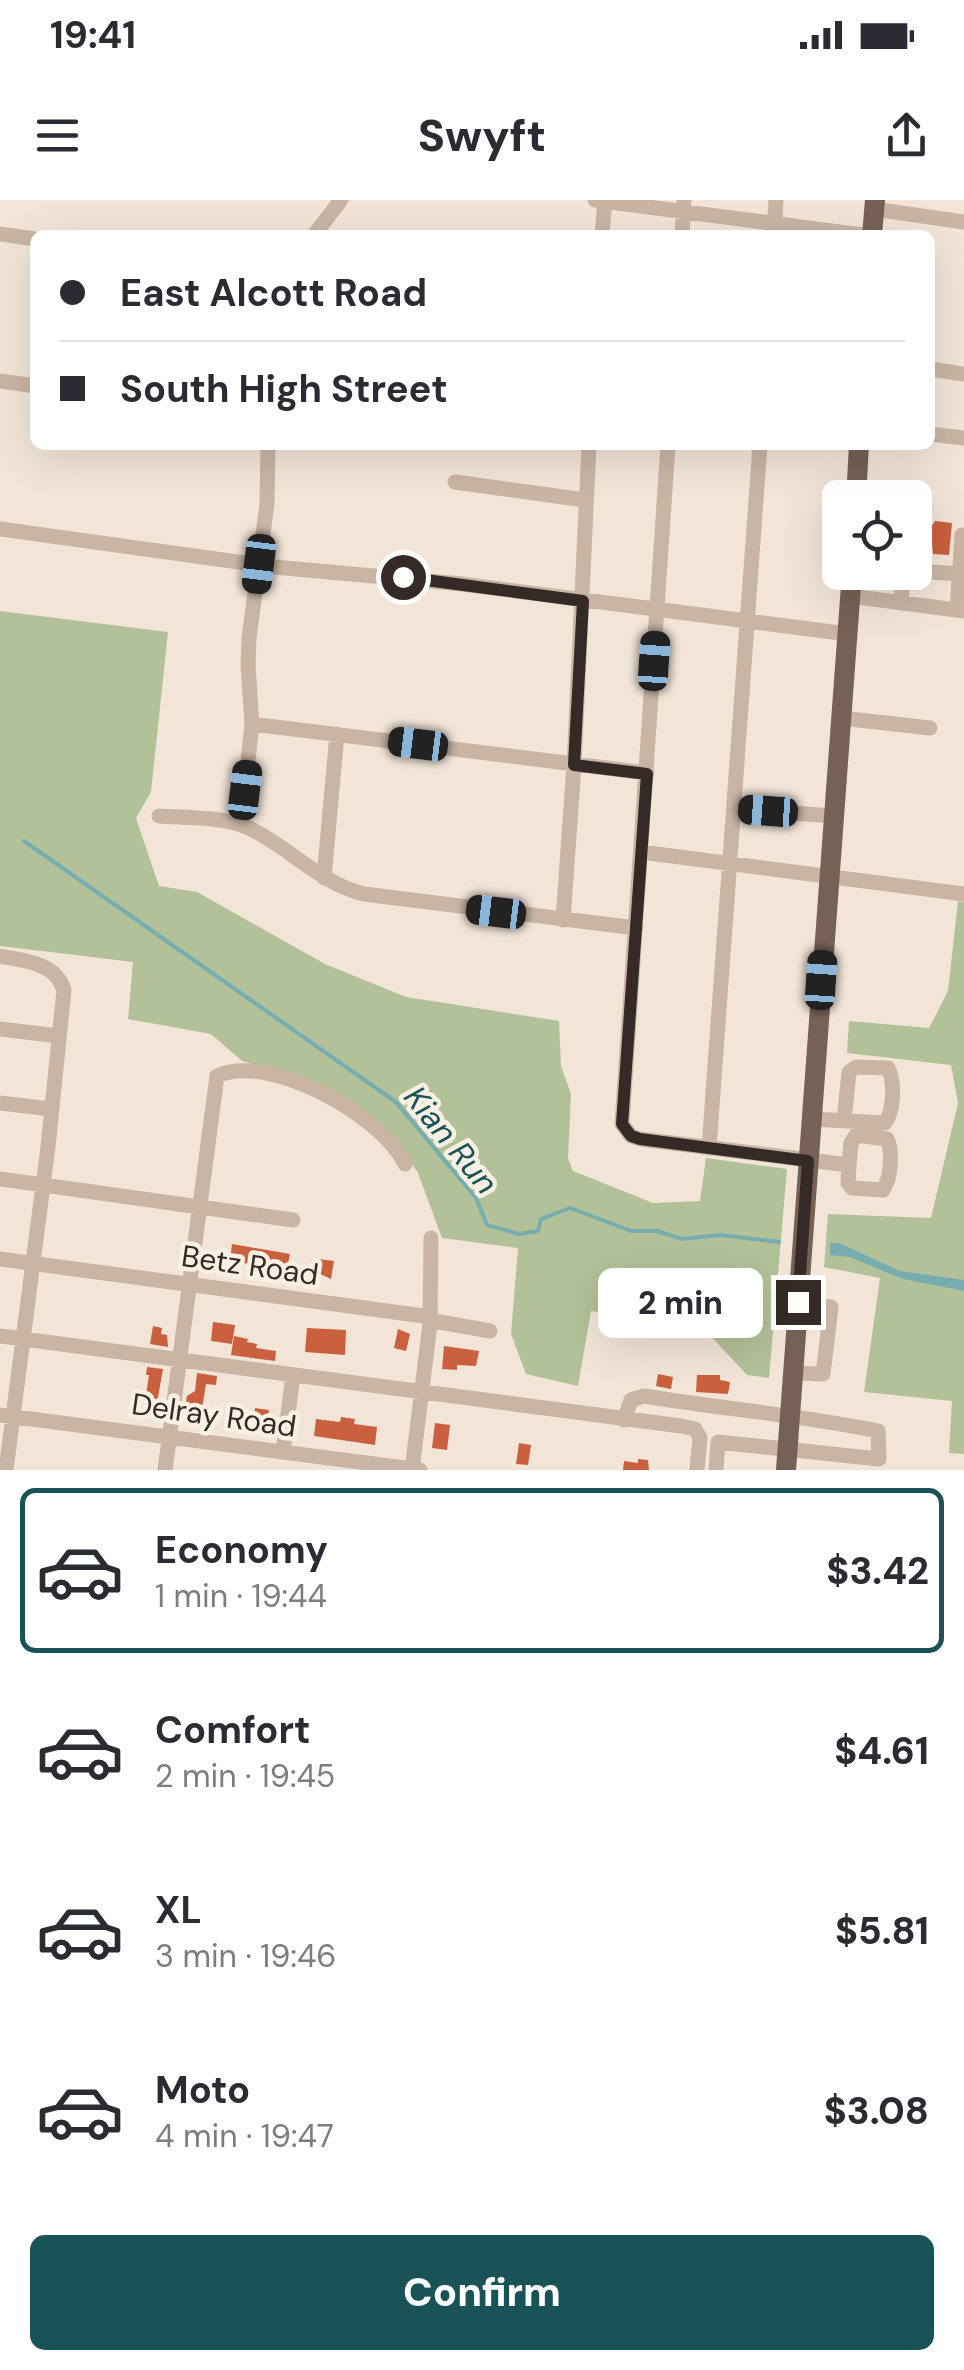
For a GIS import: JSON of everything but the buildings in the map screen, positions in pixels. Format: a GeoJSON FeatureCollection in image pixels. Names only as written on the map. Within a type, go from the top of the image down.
{"type":"FeatureCollection","features":[{"type":"Feature","properties":{"kind":"main road"},"geometry":{"type":"LineString","coordinates":[[872,230],[874,204]]}},
{"type":"Feature","properties":{"kind":"main road"},"geometry":{"type":"LineString","coordinates":[[857,480],[859,450]]}},
{"type":"Feature","properties":{"kind":"main road"},"geometry":{"type":"LineString","coordinates":[[787,1459],[850,590]]}},
{"type":"Feature","properties":{"kind":"street"},"geometry":{"type":"LineString","coordinates":[[318,230],[341,200]]}},
{"type":"Feature","properties":{"kind":"street"},"geometry":{"type":"LineString","coordinates":[[595,200],[684,205],[774,229],[776,200]]}},
{"type":"Feature","properties":{"kind":"street"},"geometry":{"type":"LineString","coordinates":[[602,230],[604,201]]}},
{"type":"Feature","properties":{"kind":"street"},"geometry":{"type":"LineString","coordinates":[[874,204],[964,222]]}},
{"type":"Feature","properties":{"kind":"street"},"geometry":{"type":"LineString","coordinates":[[682,230],[684,205]]}},
{"type":"Feature","properties":{"kind":"street"},"geometry":{"type":"LineString","coordinates":[[911,230],[913,214]]}},
{"type":"Feature","properties":{"kind":"street"},"geometry":{"type":"LineString","coordinates":[[0,234],[30,238]]}},
{"type":"Feature","properties":{"kind":"street"},"geometry":{"type":"LineString","coordinates":[[935,369],[964,374]]}},
{"type":"Feature","properties":{"kind":"street"},"geometry":{"type":"LineString","coordinates":[[0,381],[30,385]]}},
{"type":"Feature","properties":{"kind":"street"},"geometry":{"type":"LineString","coordinates":[[935,435],[964,438]]}},
{"type":"Feature","properties":{"kind":"street"},"geometry":{"type":"LineString","coordinates":[[241,824],[252,724],[248,665],[267,504],[268,450]]}},
{"type":"Feature","properties":{"kind":"street"},"geometry":{"type":"LineString","coordinates":[[563,920],[589,450]]}},
{"type":"Feature","properties":{"kind":"street"},"geometry":{"type":"LineString","coordinates":[[668,450],[621,1118],[625,1131],[640,1139],[849,1165]]}},
{"type":"Feature","properties":{"kind":"street"},"geometry":{"type":"LineString","coordinates":[[709,1148],[760,450]]}},
{"type":"Feature","properties":{"kind":"street"},"geometry":{"type":"LineString","coordinates":[[455,482],[586,500]]}},
{"type":"Feature","properties":{"kind":"street"},"geometry":{"type":"LineString","coordinates":[[0,529],[848,634]]}},
{"type":"Feature","properties":{"kind":"street"},"geometry":{"type":"LineString","coordinates":[[850,596],[960,610],[962,535]]}},
{"type":"Feature","properties":{"kind":"street"},"geometry":{"type":"LineString","coordinates":[[932,573],[960,574]]}},
{"type":"Feature","properties":{"kind":"street"},"geometry":{"type":"LineString","coordinates":[[900,602],[905,590]]}},
{"type":"Feature","properties":{"kind":"street"},"geometry":{"type":"LineString","coordinates":[[841,718],[930,728]]}},
{"type":"Feature","properties":{"kind":"street"},"geometry":{"type":"LineString","coordinates":[[252,724],[647,774]]}},
{"type":"Feature","properties":{"kind":"street"},"geometry":{"type":"LineString","coordinates":[[324,878],[337,734]]}},
{"type":"Feature","properties":{"kind":"street"},"geometry":{"type":"LineString","coordinates":[[736,809],[833,816]]}},
{"type":"Feature","properties":{"kind":"street"},"geometry":{"type":"LineString","coordinates":[[159,816],[241,824],[279,844],[342,889],[636,928]]}},
{"type":"Feature","properties":{"kind":"street"},"geometry":{"type":"LineString","coordinates":[[642,852],[964,894]]}},
{"type":"Feature","properties":{"kind":"street"},"geometry":{"type":"LineString","coordinates":[[0,956],[31,962],[56,973],[64,990],[34,1264],[7,1416],[6,1470]]}},
{"type":"Feature","properties":{"kind":"street"},"geometry":{"type":"LineString","coordinates":[[0,1029],[59,1036]]}},
{"type":"Feature","properties":{"kind":"street"},"geometry":{"type":"LineString","coordinates":[[165,1470],[217,1076],[236,1070],[257,1072],[312,1088],[378,1130],[405,1164]]}},
{"type":"Feature","properties":{"kind":"street"},"geometry":{"type":"LineString","coordinates":[[0,1102],[51,1109]]}},
{"type":"Feature","properties":{"kind":"street"},"geometry":{"type":"LineString","coordinates":[[811,1119],[844,1120]]}},
{"type":"Feature","properties":{"kind":"street"},"geometry":{"type":"LineString","coordinates":[[0,1179],[293,1220]]}},
{"type":"Feature","properties":{"kind":"street"},"geometry":{"type":"LineString","coordinates":[[412,1469],[429,1320],[431,1238]]}},
{"type":"Feature","properties":{"kind":"street","name":"Betz Road"},"geometry":{"type":"LineString","coordinates":[[0,1259],[424,1316],[490,1331]]}},
{"type":"Feature","properties":{"kind":"street"},"geometry":{"type":"LineString","coordinates":[[793,1373],[823,1374],[831,1307],[798,1302]]}},
{"type":"Feature","properties":{"kind":"street"},"geometry":{"type":"LineString","coordinates":[[0,1336],[695,1429],[700,1438],[698,1470]]}},
{"type":"Feature","properties":{"kind":"street"},"geometry":{"type":"LineString","coordinates":[[283,1452],[293,1375]]}},
{"type":"Feature","properties":{"kind":"street"},"geometry":{"type":"LineString","coordinates":[[624,1420],[631,1400],[644,1396],[790,1418],[816,1418],[878,1431],[879,1459],[787,1459],[718,1442],[716,1470]]}},
{"type":"Feature","properties":{"kind":"street","name":"Delray Road"},"geometry":{"type":"LineString","coordinates":[[7,1416],[420,1470]]}},
{"type":"Feature","properties":{"kind":"green space"},"geometry":{"type":"Polygon","coordinates":[[[0,611],[168,632],[151,792],[136,818],[159,886],[197,892],[325,964],[406,997],[559,1021],[561,1066],[571,1094],[568,1158],[573,1171],[653,1203],[700,1201],[706,1158],[787,1169],[769,1378],[747,1375],[706,1331],[591,1311],[578,1386],[526,1374],[511,1334],[518,1248],[442,1238],[418,1173],[396,1140],[301,1079],[242,1061],[211,1034],[128,1019],[133,962],[0,946],[0,611]]]}},
{"type":"Feature","properties":{"kind":"green space"},"geometry":{"type":"Polygon","coordinates":[[[958,901],[964,902],[964,1454],[949,1453],[952,1401],[864,1392],[880,1278],[824,1267],[828,1214],[931,1218],[958,1103],[951,1065],[847,1053],[849,1021],[929,1028],[948,991],[958,901]]]}},
{"type":"Feature","properties":{"kind":"water"},"geometry":{"type":"Polygon","coordinates":[[[830,1243],[839,1243],[900,1271],[964,1280],[964,1291],[903,1279],[850,1257],[830,1255],[830,1243]]]}},
{"type":"Feature","properties":{"kind":"waterway","name":"Kian Run"},"geometry":{"type":"LineString","coordinates":[[24,841],[396,1102],[476,1198],[487,1225],[519,1234],[538,1231],[541,1219],[570,1208],[631,1231],[657,1231],[682,1239],[720,1235],[779,1242]]}},
{"type":"Feature","properties":{"kind":"route"},"geometry":{"type":"LineString","coordinates":[[403,577],[583,601],[574,765],[647,774],[622,1124],[625,1131],[640,1139],[808,1161],[798,1302]]}}]}
